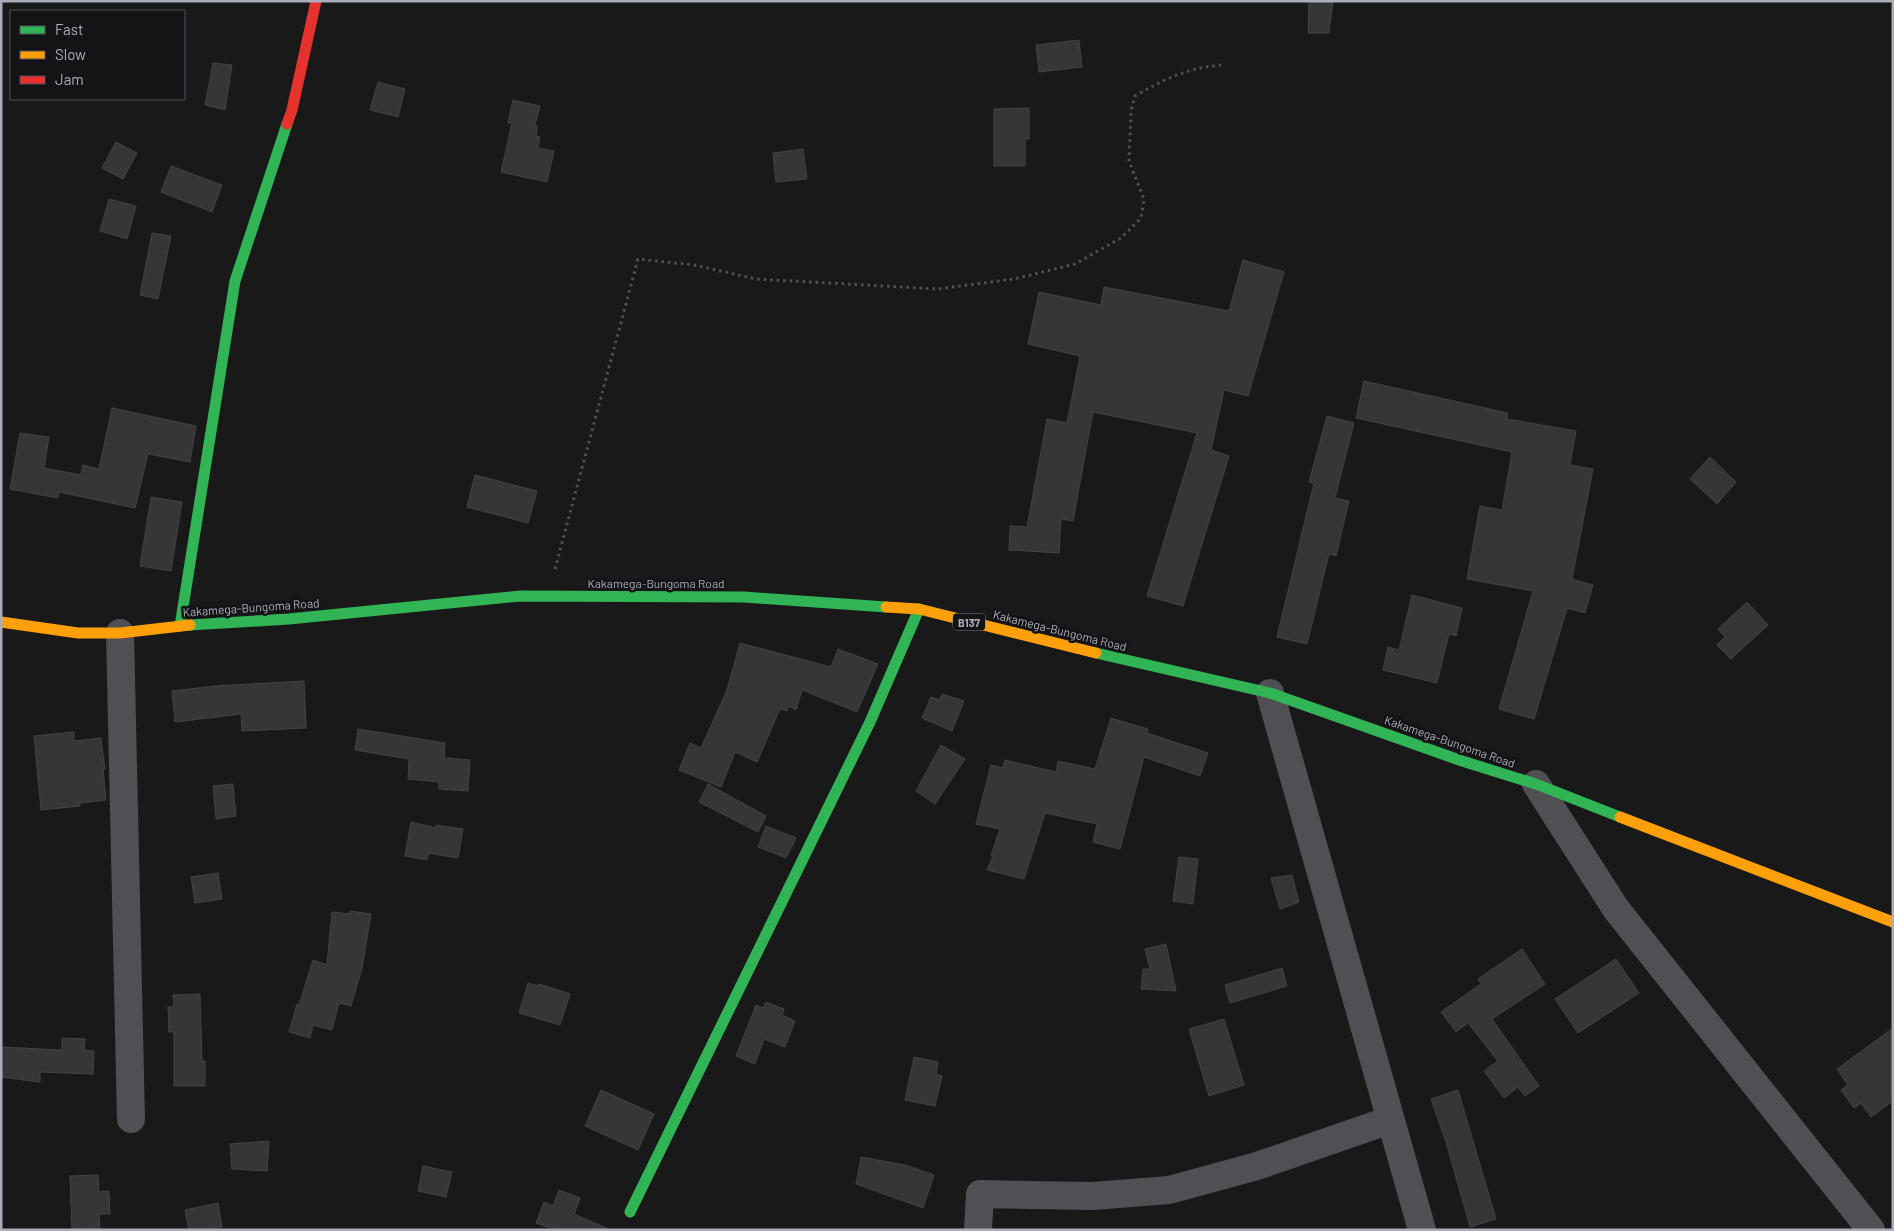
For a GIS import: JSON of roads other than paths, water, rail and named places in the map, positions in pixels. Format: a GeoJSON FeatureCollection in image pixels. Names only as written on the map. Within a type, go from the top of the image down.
{"type":"FeatureCollection","features":[{"type":"Feature","properties":{"kind":"main road"},"geometry":{"type":"LineString","coordinates":[[180,626],[235,281],[292,110],[316,1]]}},
{"type":"Feature","properties":{"kind":"main road","name":"Kakamega-Bungoma Road"},"geometry":{"type":"LineString","coordinates":[[1,622],[78,633],[120,633],[180,626],[289,619],[520,596],[744,597],[919,609],[1173,672],[1270,693],[1462,761],[1536,784],[1893,922]]}},
{"type":"Feature","properties":{"kind":"main road"},"geometry":{"type":"LineString","coordinates":[[630,1212],[870,722],[919,609]]}},
{"type":"Feature","properties":{"kind":"street"},"geometry":{"type":"LineString","coordinates":[[120,633],[132,1119]]}},
{"type":"Feature","properties":{"kind":"street"},"geometry":{"type":"LineString","coordinates":[[1270,693],[1422,1230]]}},
{"type":"Feature","properties":{"kind":"street"},"geometry":{"type":"LineString","coordinates":[[1536,784],[1616,909],[1871,1230]]}},
{"type":"Feature","properties":{"kind":"street"},"geometry":{"type":"LineString","coordinates":[[978,1230],[980,1194],[1093,1196],[1169,1190],[1257,1166],[1390,1120]]}}]}
